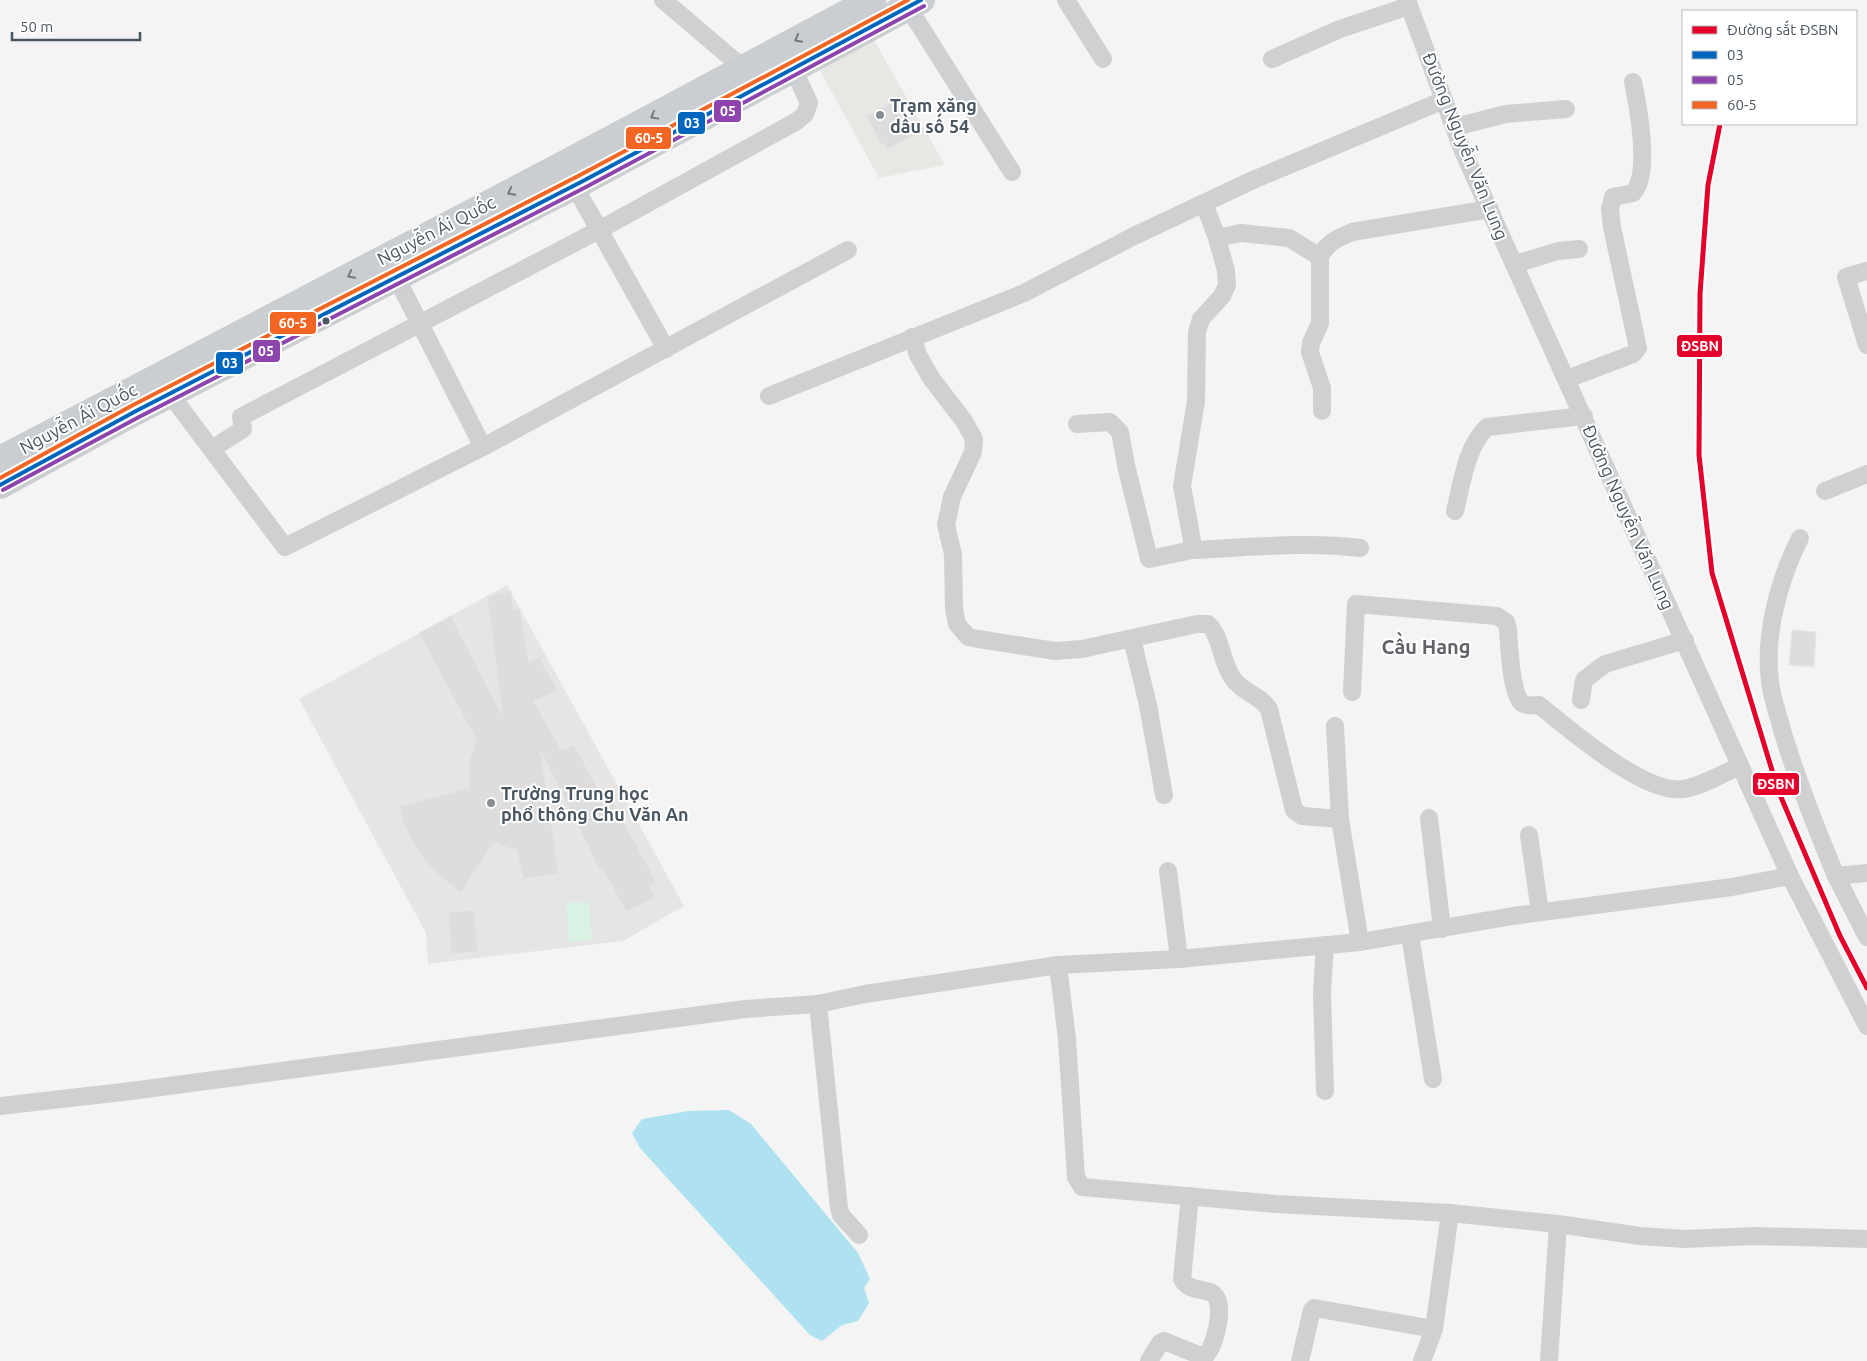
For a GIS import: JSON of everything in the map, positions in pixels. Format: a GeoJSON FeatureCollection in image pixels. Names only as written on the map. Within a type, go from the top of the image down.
{"type":"FeatureCollection","features":[{"type":"Feature","properties":{"kind":"main road","name":"Nguyễn Ái Quốc"},"geometry":{"type":"LineString","coordinates":[[0,485],[170,394],[574,185],[793,68],[872,0]]}},
{"type":"Feature","properties":{"kind":"main road","name":"Nguyễn Ái Quốc"},"geometry":{"type":"LineString","coordinates":[[0,460],[571,161],[743,68],[914,3]]}},
{"type":"Feature","properties":{"kind":"street"},"geometry":{"type":"LineString","coordinates":[[663,0],[743,68]]}},
{"type":"Feature","properties":{"kind":"street"},"geometry":{"type":"LineString","coordinates":[[1066,0],[1102,59]]}},
{"type":"Feature","properties":{"kind":"street"},"geometry":{"type":"LineString","coordinates":[[914,3],[1012,172]]}},
{"type":"Feature","properties":{"kind":"street"},"geometry":{"type":"LineString","coordinates":[[1272,59],[1340,29],[1408,3]]}},
{"type":"Feature","properties":{"kind":"street","name":"Đường Nguyễn Văn Lung"},"geometry":{"type":"LineString","coordinates":[[1408,3],[1454,127],[1490,209],[1790,876],[1867,1026]]}},
{"type":"Feature","properties":{"kind":"street"},"geometry":{"type":"LineString","coordinates":[[212,449],[243,429],[240,417],[420,325],[599,230],[802,117],[809,103],[793,68]]}},
{"type":"Feature","properties":{"kind":"street"},"geometry":{"type":"LineString","coordinates":[[1567,379],[1633,354],[1638,348],[1612,227],[1610,208],[1613,197],[1633,193],[1639,182],[1642,146],[1633,82]]}},
{"type":"Feature","properties":{"kind":"street"},"geometry":{"type":"LineString","coordinates":[[769,396],[1024,293],[1253,180],[1444,100]]}},
{"type":"Feature","properties":{"kind":"street"},"geometry":{"type":"LineString","coordinates":[[1454,127],[1506,114],[1566,109]]}},
{"type":"Feature","properties":{"kind":"street"},"geometry":{"type":"LineString","coordinates":[[574,185],[666,349]]}},
{"type":"Feature","properties":{"kind":"street"},"geometry":{"type":"LineString","coordinates":[[1192,550],[1193,546],[1182,486],[1196,401],[1197,332],[1201,319],[1222,296],[1227,285],[1226,271],[1217,238],[1204,203]]}},
{"type":"Feature","properties":{"kind":"street"},"geometry":{"type":"LineString","coordinates":[[1322,411],[1322,388],[1310,352],[1320,322],[1320,257],[1324,249],[1332,241],[1352,232],[1490,209]]}},
{"type":"Feature","properties":{"kind":"street"},"geometry":{"type":"LineString","coordinates":[[1217,238],[1241,233],[1289,238],[1320,257]]}},
{"type":"Feature","properties":{"kind":"street"},"geometry":{"type":"LineString","coordinates":[[170,394],[285,547],[483,447],[848,250]]}},
{"type":"Feature","properties":{"kind":"street"},"geometry":{"type":"LineString","coordinates":[[1515,264],[1558,251],[1579,250]]}},
{"type":"Feature","properties":{"kind":"street"},"geometry":{"type":"LineString","coordinates":[[1867,270],[1846,277],[1867,345]]}},
{"type":"Feature","properties":{"kind":"street"},"geometry":{"type":"LineString","coordinates":[[396,277],[483,447]]}},
{"type":"Feature","properties":{"kind":"street"},"geometry":{"type":"LineString","coordinates":[[912,337],[918,354],[931,378],[964,422],[974,439],[973,452],[952,497],[946,525],[953,554],[954,609],[957,624],[962,632],[968,637],[1055,651],[1082,649],[1206,623],[1211,626],[1221,657],[1234,681],[1264,701],[1269,709],[1294,810],[1302,816],[1340,819]]}},
{"type":"Feature","properties":{"kind":"street"},"geometry":{"type":"LineString","coordinates":[[1455,511],[1468,460],[1477,436],[1487,427],[1584,416]]}},
{"type":"Feature","properties":{"kind":"street"},"geometry":{"type":"LineString","coordinates":[[1077,424],[1110,422],[1120,432],[1134,501],[1149,559],[1192,550],[1266,546],[1342,546],[1360,548]]}},
{"type":"Feature","properties":{"kind":"street"},"geometry":{"type":"LineString","coordinates":[[1825,491],[1867,474]]}},
{"type":"Feature","properties":{"kind":"street"},"geometry":{"type":"LineString","coordinates":[[1800,538],[1791,557],[1775,608],[1768,657],[1770,683],[1798,783],[1836,876],[1867,937]]}},
{"type":"Feature","properties":{"kind":"street"},"geometry":{"type":"LineString","coordinates":[[1352,692],[1356,604],[1497,616],[1506,622],[1508,629],[1515,691],[1520,701],[1527,705],[1539,705],[1621,768],[1668,789],[1684,789],[1740,766]]}},
{"type":"Feature","properties":{"kind":"street"},"geometry":{"type":"LineString","coordinates":[[1132,639],[1148,705],[1164,795]]}},
{"type":"Feature","properties":{"kind":"street"},"geometry":{"type":"LineString","coordinates":[[1581,700],[1584,680],[1605,664],[1685,640]]}},
{"type":"Feature","properties":{"kind":"street"},"geometry":{"type":"LineString","coordinates":[[1334,726],[1340,819],[1360,942]]}},
{"type":"Feature","properties":{"kind":"street"},"geometry":{"type":"LineString","coordinates":[[1429,818],[1442,929]]}},
{"type":"Feature","properties":{"kind":"street"},"geometry":{"type":"LineString","coordinates":[[1529,835],[1540,912]]}},
{"type":"Feature","properties":{"kind":"street"},"geometry":{"type":"LineString","coordinates":[[1168,870],[1179,959]]}},
{"type":"Feature","properties":{"kind":"street"},"geometry":{"type":"LineString","coordinates":[[1836,876],[1867,873]]}},
{"type":"Feature","properties":{"kind":"street"},"geometry":{"type":"LineString","coordinates":[[0,1106],[150,1088],[745,1009],[818,1004],[865,994],[1058,966],[1179,959],[1360,942],[1540,912],[1732,888],[1790,876]]}},
{"type":"Feature","properties":{"kind":"street"},"geometry":{"type":"LineString","coordinates":[[1410,935],[1433,1079]]}},
{"type":"Feature","properties":{"kind":"street"},"geometry":{"type":"LineString","coordinates":[[1325,945],[1322,992],[1325,1091]]}},
{"type":"Feature","properties":{"kind":"street"},"geometry":{"type":"LineString","coordinates":[[1058,966],[1067,1039],[1078,1182],[1082,1187],[1276,1204],[1450,1213],[1558,1224],[1640,1236],[1685,1239],[1755,1236],[1867,1239]]}},
{"type":"Feature","properties":{"kind":"street"},"geometry":{"type":"LineString","coordinates":[[818,1004],[839,1208],[841,1215],[859,1235]]}},
{"type":"Feature","properties":{"kind":"street"},"geometry":{"type":"LineString","coordinates":[[1149,1361],[1160,1343],[1164,1341],[1204,1357],[1209,1352],[1216,1333],[1218,1309],[1216,1298],[1211,1293],[1191,1288],[1185,1284],[1182,1278],[1190,1196]]}},
{"type":"Feature","properties":{"kind":"street"},"geometry":{"type":"LineString","coordinates":[[1422,1361],[1434,1328],[1450,1213]]}},
{"type":"Feature","properties":{"kind":"street"},"geometry":{"type":"LineString","coordinates":[[1549,1361],[1558,1224]]}},
{"type":"Feature","properties":{"kind":"street"},"geometry":{"type":"LineString","coordinates":[[1300,1361],[1314,1308],[1434,1328]]}},
{"type":"Feature","properties":{"kind":"shaded area","name":"Trạm xăng dầu số 54"},"geometry":{"type":"Polygon","coordinates":[[[871,35],[945,165],[879,178],[817,65],[871,35]]]}},
{"type":"Feature","properties":{"kind":"shaded area","name":"Trường Trung học phổ thông Chu Văn An"},"geometry":{"type":"Polygon","coordinates":[[[507,585],[684,906],[623,941],[428,964],[426,933],[299,699],[507,585]]]}},
{"type":"Feature","properties":{"kind":"green space"},"geometry":{"type":"Polygon","coordinates":[[[589,902],[592,940],[569,942],[566,903],[589,902]]]}},
{"type":"Feature","properties":{"kind":"water"},"geometry":{"type":"Polygon","coordinates":[[[729,1110],[751,1124],[858,1253],[870,1279],[864,1288],[869,1303],[858,1321],[842,1325],[822,1341],[810,1335],[640,1148],[632,1133],[642,1119],[688,1111],[729,1110]]]}},
{"type":"Feature","properties":{"kind":"building"},"geometry":{"type":"Polygon","coordinates":[[[900,99],[915,128],[910,131],[912,136],[888,149],[885,143],[881,145],[867,116],[900,99]]]}},
{"type":"Feature","properties":{"kind":"building"},"geometry":{"type":"Polygon","coordinates":[[[511,591],[514,609],[520,608],[529,662],[539,657],[558,690],[534,702],[562,751],[574,744],[604,800],[610,796],[656,881],[649,886],[655,898],[626,912],[602,868],[599,869],[541,752],[559,874],[523,879],[517,851],[494,843],[461,893],[434,871],[423,858],[404,824],[399,806],[469,788],[470,758],[476,740],[419,633],[451,616],[502,715],[487,596],[511,591]]]}},
{"type":"Feature","properties":{"kind":"building"},"geometry":{"type":"Polygon","coordinates":[[[1792,630],[1816,632],[1814,667],[1789,665],[1792,630]]]}},
{"type":"Feature","properties":{"kind":"building"},"geometry":{"type":"Polygon","coordinates":[[[474,910],[478,952],[451,954],[448,912],[474,910]]]}},
{"type":"Feature","properties":{"kind":"rail line","name":"ĐSBN"},"geometry":{"type":"LineString","coordinates":[[1720,125],[1708,185],[1700,294],[1699,455],[1712,573],[1778,790],[1840,936],[1867,988]]}},
{"type":"Feature","properties":{"kind":"transit line","name":"60-5"},"geometry":{"type":"LineString","coordinates":[[0,478],[133,405],[580,175],[908,0]]}},
{"type":"Feature","properties":{"kind":"transit line","name":"03"},"geometry":{"type":"LineString","coordinates":[[0,485],[136,411],[583,181],[921,0]]}},
{"type":"Feature","properties":{"kind":"transit line","name":"05"},"geometry":{"type":"LineString","coordinates":[[3,490],[139,417],[586,187],[924,6]]}},
{"type":"Feature","properties":{"kind":"place","name":"Trạm xăng dầu số 54"},"geometry":{"type":"Point","coordinates":[880,115]}},
{"type":"Feature","properties":{"kind":"place","name":"Trường Trung học phổ thông Chu Văn An"},"geometry":{"type":"Point","coordinates":[491,803]}},
{"type":"Feature","properties":{"kind":"district","name":"Cầu Hang"},"geometry":{"type":"Point","coordinates":[1426,646]}}]}
